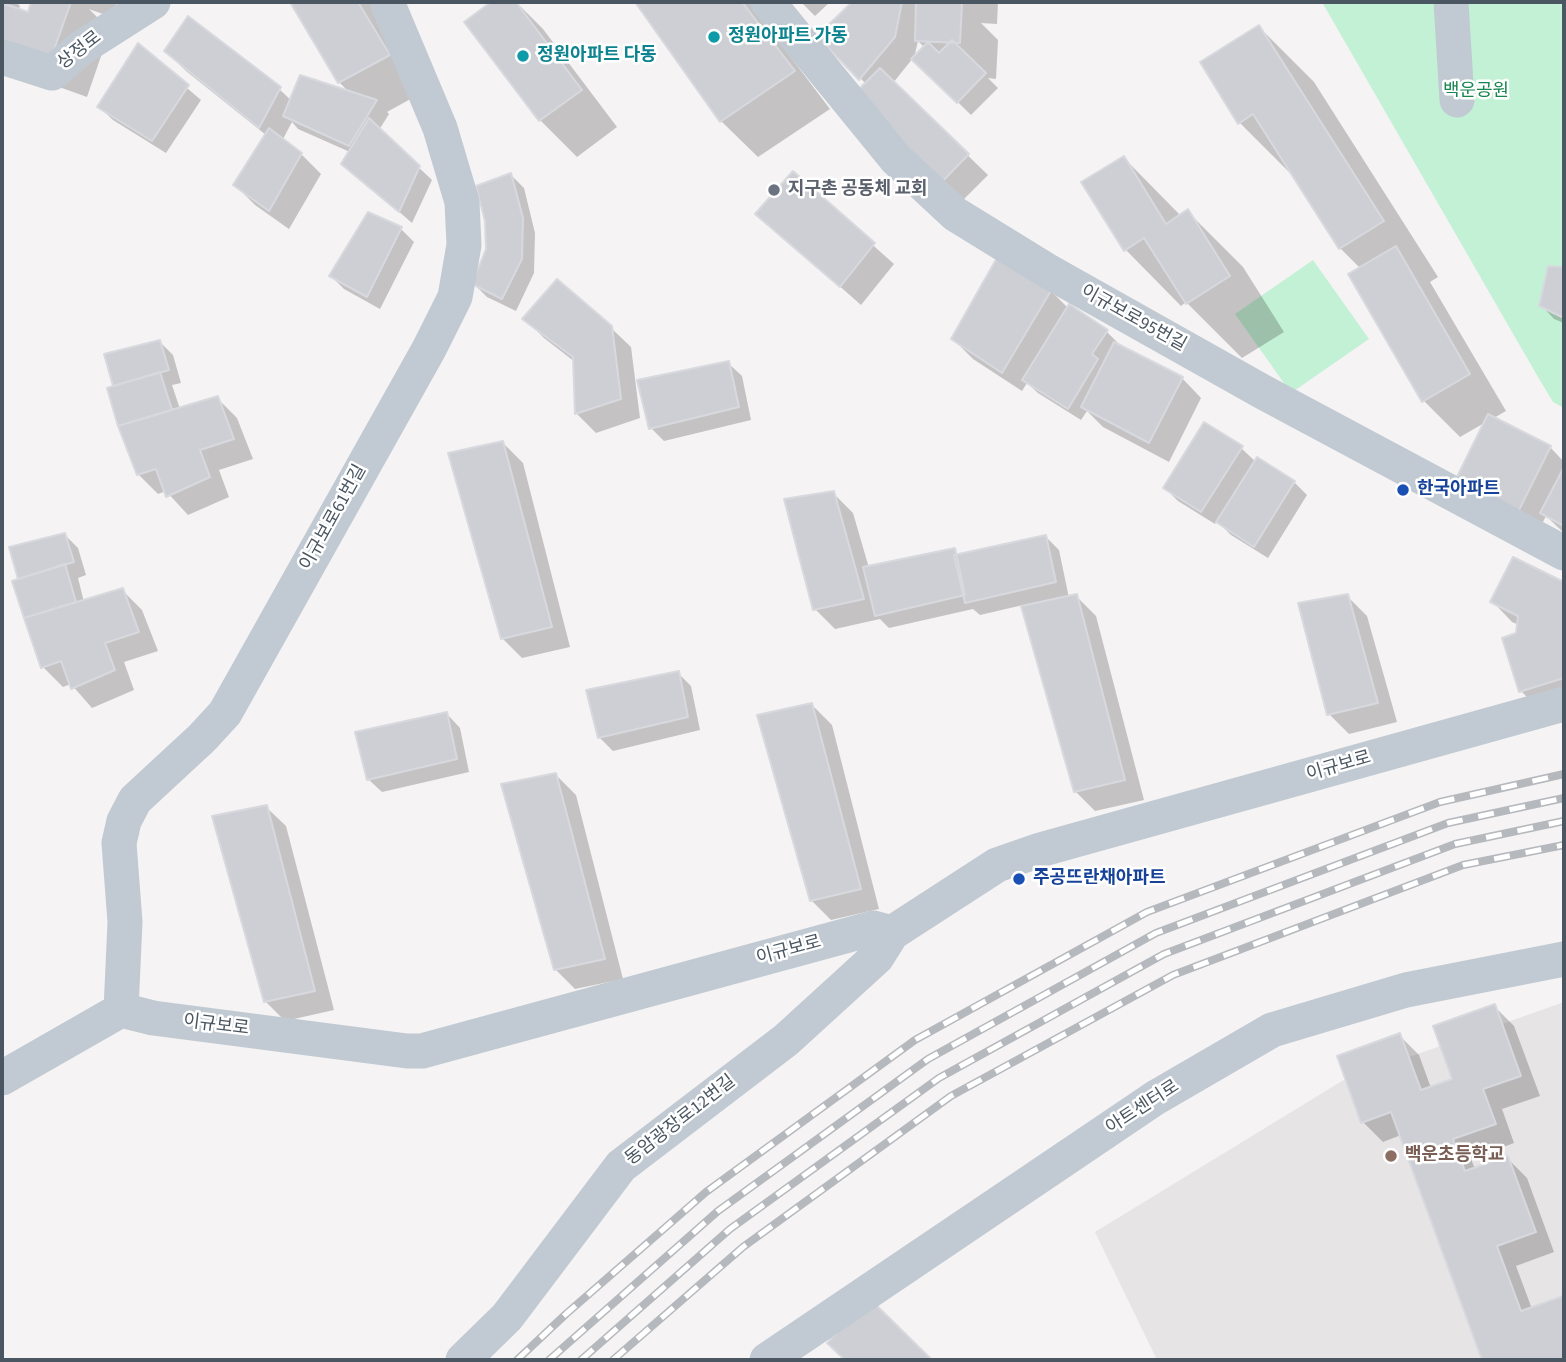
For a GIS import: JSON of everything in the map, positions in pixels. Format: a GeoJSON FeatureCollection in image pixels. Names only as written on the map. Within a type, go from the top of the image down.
{"type":"FeatureCollection","features":[{"type":"Feature","properties":{"kind":"street","name":"상정로"},"geometry":{"type":"LineString","coordinates":[[2,57],[52,73],[81,48],[153,2]]}},
{"type":"Feature","properties":{"kind":"street","name":"이규보로61번길"},"geometry":{"type":"LineString","coordinates":[[121,1010],[125,922],[119,843],[124,821],[135,800],[225,713],[429,349],[455,297],[464,244],[462,202],[440,128],[387,2]]}},
{"type":"Feature","properties":{"kind":"street","name":"이규보로95번길"},"geometry":{"type":"LineString","coordinates":[[768,2],[896,159],[955,214],[1046,270],[1263,393],[1564,553]]}},
{"type":"Feature","properties":{"kind":"street"},"geometry":{"type":"LineString","coordinates":[[1451,2],[1457,100]]}},
{"type":"Feature","properties":{"kind":"street","name":"이규보로"},"geometry":{"type":"LineString","coordinates":[[121,1010],[153,1018],[422,1051],[874,928],[892,933],[997,865],[1040,850],[1564,704]]}},
{"type":"Feature","properties":{"kind":"street","name":"동암광장로12번길"},"geometry":{"type":"LineString","coordinates":[[463,1360],[507,1317],[621,1166],[786,1040],[877,957],[892,933]]}},
{"type":"Feature","properties":{"kind":"street","name":"아트센터로"},"geometry":{"type":"LineString","coordinates":[[767,1360],[1155,1098],[1272,1030],[1406,990],[1564,959]]}},
{"type":"Feature","properties":{"kind":"street"},"geometry":{"type":"LineString","coordinates":[[2,1078],[121,1010]]}},
{"type":"Feature","properties":{"kind":"shaded area","name":"백운초등학교"},"geometry":{"type":"Polygon","coordinates":[[[1564,1002],[1564,1360],[1157,1360],[1095,1232],[1342,1081],[1564,1002]]]}},
{"type":"Feature","properties":{"kind":"green space","name":"백운공원"},"geometry":{"type":"Polygon","coordinates":[[[1322,2],[1564,2],[1564,408],[1553,402],[1538,377],[1322,2]]]}},
{"type":"Feature","properties":{"kind":"green space"},"geometry":{"type":"Polygon","coordinates":[[[1313,260],[1369,339],[1291,393],[1235,314],[1313,260]]]}},
{"type":"Feature","properties":{"kind":"building"},"geometry":{"type":"Polygon","coordinates":[[[31,2],[71,2],[50,61],[2,44],[2,3],[28,12],[31,2]]]}},
{"type":"Feature","properties":{"kind":"building"},"geometry":{"type":"Polygon","coordinates":[[[290,2],[358,2],[390,55],[338,83],[290,2]]]}},
{"type":"Feature","properties":{"kind":"building","name":"정원아파트 다동"},"geometry":{"type":"Polygon","coordinates":[[[491,2],[516,2],[582,90],[539,121],[464,22],[491,2]]]}},
{"type":"Feature","properties":{"kind":"building","name":"정원아파트 가동"},"geometry":{"type":"Polygon","coordinates":[[[635,2],[742,2],[795,71],[720,122],[635,2]]]}},
{"type":"Feature","properties":{"kind":"building"},"geometry":{"type":"Polygon","coordinates":[[[852,2],[902,2],[895,37],[859,80],[817,36],[852,2]]]}},
{"type":"Feature","properties":{"kind":"building"},"geometry":{"type":"Polygon","coordinates":[[[916,2],[962,2],[960,43],[915,41],[916,2]]]}},
{"type":"Feature","properties":{"kind":"building"},"geometry":{"type":"Polygon","coordinates":[[[188,16],[281,87],[259,128],[164,51],[188,16]]]}},
{"type":"Feature","properties":{"kind":"building"},"geometry":{"type":"Polygon","coordinates":[[[1259,25],[1384,221],[1339,249],[1253,114],[1238,124],[1200,62],[1259,25]]]}},
{"type":"Feature","properties":{"kind":"building"},"geometry":{"type":"Polygon","coordinates":[[[952,40],[986,73],[957,103],[911,59],[928,42],[939,53],[952,40]]]}},
{"type":"Feature","properties":{"kind":"building"},"geometry":{"type":"Polygon","coordinates":[[[138,43],[189,85],[152,141],[97,107],[138,43]]]}},
{"type":"Feature","properties":{"kind":"building"},"geometry":{"type":"Polygon","coordinates":[[[880,68],[969,154],[934,190],[850,98],[880,68]]]}},
{"type":"Feature","properties":{"kind":"building"},"geometry":{"type":"Polygon","coordinates":[[[300,75],[377,100],[349,146],[283,116],[300,75]]]}},
{"type":"Feature","properties":{"kind":"building"},"geometry":{"type":"Polygon","coordinates":[[[369,118],[420,166],[399,212],[341,164],[369,118]]]}},
{"type":"Feature","properties":{"kind":"building"},"geometry":{"type":"Polygon","coordinates":[[[269,128],[302,153],[269,211],[233,185],[269,128]]]}},
{"type":"Feature","properties":{"kind":"building"},"geometry":{"type":"Polygon","coordinates":[[[1124,156],[1166,224],[1188,209],[1230,276],[1186,304],[1144,238],[1124,251],[1081,182],[1124,156]]]}},
{"type":"Feature","properties":{"kind":"building"},"geometry":{"type":"Polygon","coordinates":[[[793,171],[875,243],[840,287],[755,214],[793,171]]]}},
{"type":"Feature","properties":{"kind":"building"},"geometry":{"type":"Polygon","coordinates":[[[511,173],[523,218],[522,259],[502,299],[472,284],[486,249],[485,221],[476,186],[511,173]]]}},
{"type":"Feature","properties":{"kind":"building"},"geometry":{"type":"Polygon","coordinates":[[[368,212],[402,227],[367,297],[329,276],[368,212]]]}},
{"type":"Feature","properties":{"kind":"building"},"geometry":{"type":"Polygon","coordinates":[[[1396,246],[1470,374],[1422,402],[1348,274],[1396,246]]]}},
{"type":"Feature","properties":{"kind":"building"},"geometry":{"type":"Polygon","coordinates":[[[998,256],[1052,289],[1002,373],[951,339],[998,256]]]}},
{"type":"Feature","properties":{"kind":"building"},"geometry":{"type":"Polygon","coordinates":[[[1548,266],[1564,267],[1564,318],[1539,306],[1548,266]]]}},
{"type":"Feature","properties":{"kind":"building"},"geometry":{"type":"Polygon","coordinates":[[[557,279],[612,326],[621,399],[575,414],[573,357],[522,319],[557,279]]]}},
{"type":"Feature","properties":{"kind":"building"},"geometry":{"type":"Polygon","coordinates":[[[1069,304],[1108,330],[1092,354],[1098,359],[1068,409],[1022,380],[1069,304]]]}},
{"type":"Feature","properties":{"kind":"building"},"geometry":{"type":"Polygon","coordinates":[[[160,340],[169,370],[113,386],[104,354],[160,340]]]}},
{"type":"Feature","properties":{"kind":"building"},"geometry":{"type":"Polygon","coordinates":[[[1114,342],[1183,377],[1149,443],[1081,407],[1114,342]]]}},
{"type":"Feature","properties":{"kind":"building"},"geometry":{"type":"Polygon","coordinates":[[[729,361],[739,407],[649,429],[637,380],[729,361]]]}},
{"type":"Feature","properties":{"kind":"building"},"geometry":{"type":"Polygon","coordinates":[[[160,372],[172,410],[118,426],[107,388],[160,372]]]}},
{"type":"Feature","properties":{"kind":"building"},"geometry":{"type":"Polygon","coordinates":[[[218,396],[234,439],[200,450],[210,477],[166,497],[156,469],[137,475],[118,426],[218,396]]]}},
{"type":"Feature","properties":{"kind":"building"},"geometry":{"type":"Polygon","coordinates":[[[1488,414],[1551,446],[1516,516],[1453,485],[1488,414]]]}},
{"type":"Feature","properties":{"kind":"building"},"geometry":{"type":"Polygon","coordinates":[[[1204,422],[1243,446],[1201,512],[1163,488],[1204,422]]]}},
{"type":"Feature","properties":{"kind":"building"},"geometry":{"type":"Polygon","coordinates":[[[503,441],[552,627],[501,639],[448,453],[503,441]]]}},
{"type":"Feature","properties":{"kind":"building"},"geometry":{"type":"Polygon","coordinates":[[[1257,457],[1295,481],[1254,547],[1216,522],[1257,457]]]}},
{"type":"Feature","properties":{"kind":"building"},"geometry":{"type":"Polygon","coordinates":[[[1564,467],[1564,526],[1540,513],[1564,467]]]}},
{"type":"Feature","properties":{"kind":"building"},"geometry":{"type":"Polygon","coordinates":[[[834,491],[864,599],[813,610],[784,499],[834,491]]]}},
{"type":"Feature","properties":{"kind":"building"},"geometry":{"type":"Polygon","coordinates":[[[65,533],[74,562],[18,579],[9,547],[65,533]]]}},
{"type":"Feature","properties":{"kind":"building"},"geometry":{"type":"Polygon","coordinates":[[[1046,535],[1056,582],[965,603],[954,555],[1046,535]]]}},
{"type":"Feature","properties":{"kind":"building"},"geometry":{"type":"Polygon","coordinates":[[[955,548],[965,595],[875,616],[863,567],[955,548]]]}},
{"type":"Feature","properties":{"kind":"building"},"geometry":{"type":"Polygon","coordinates":[[[1513,557],[1564,582],[1564,678],[1519,692],[1502,638],[1516,633],[1518,616],[1490,602],[1513,557]]]}},
{"type":"Feature","properties":{"kind":"building"},"geometry":{"type":"Polygon","coordinates":[[[65,564],[76,602],[24,618],[12,581],[65,564]]]}},
{"type":"Feature","properties":{"kind":"building"},"geometry":{"type":"Polygon","coordinates":[[[123,588],[139,632],[105,643],[115,670],[71,689],[61,661],[41,668],[24,618],[123,588]]]}},
{"type":"Feature","properties":{"kind":"building"},"geometry":{"type":"Polygon","coordinates":[[[1077,594],[1125,780],[1074,792],[1021,606],[1077,594]]]}},
{"type":"Feature","properties":{"kind":"building"},"geometry":{"type":"Polygon","coordinates":[[[1348,594],[1378,703],[1327,715],[1298,603],[1348,594]]]}},
{"type":"Feature","properties":{"kind":"building"},"geometry":{"type":"Polygon","coordinates":[[[679,671],[688,717],[598,738],[586,690],[679,671]]]}},
{"type":"Feature","properties":{"kind":"building"},"geometry":{"type":"Polygon","coordinates":[[[812,703],[861,889],[810,901],[757,715],[812,703]]]}},
{"type":"Feature","properties":{"kind":"building"},"geometry":{"type":"Polygon","coordinates":[[[447,712],[457,759],[367,780],[355,732],[447,712]]]}},
{"type":"Feature","properties":{"kind":"building"},"geometry":{"type":"Polygon","coordinates":[[[556,773],[605,959],[554,970],[501,784],[556,773]]]}},
{"type":"Feature","properties":{"kind":"building"},"geometry":{"type":"Polygon","coordinates":[[[267,805],[315,991],[264,1002],[212,816],[267,805]]]}},
{"type":"Feature","properties":{"kind":"building"},"geometry":{"type":"Polygon","coordinates":[[[1495,1004],[1521,1076],[1483,1089],[1496,1124],[1453,1139],[1465,1171],[1508,1156],[1536,1232],[1497,1246],[1521,1311],[1563,1296],[1564,1360],[1482,1360],[1391,1112],[1361,1123],[1337,1056],[1400,1033],[1421,1090],[1452,1079],[1433,1026],[1495,1004]]]}},
{"type":"Feature","properties":{"kind":"building"},"geometry":{"type":"Polygon","coordinates":[[[870,1299],[932,1360],[845,1360],[827,1343],[870,1299]]]}},
{"type":"Feature","properties":{"kind":"railway"},"geometry":{"type":"LineString","coordinates":[[517,1360],[706,1192],[915,1040],[1147,912],[1440,802],[1564,774]]}},
{"type":"Feature","properties":{"kind":"railway"},"geometry":{"type":"LineString","coordinates":[[549,1360],[718,1211],[928,1059],[1156,933],[1448,823],[1564,798]]}},
{"type":"Feature","properties":{"kind":"railway"},"geometry":{"type":"LineString","coordinates":[[581,1360],[730,1229],[939,1078],[1164,954],[1455,844],[1564,821]]}},
{"type":"Feature","properties":{"kind":"railway"},"geometry":{"type":"LineString","coordinates":[[613,1360],[743,1247],[951,1096],[1173,975],[1463,865],[1564,845]]}},
{"type":"Feature","properties":{"kind":"place","name":"정원아파트 가동"},"geometry":{"type":"Point","coordinates":[714,37]}},
{"type":"Feature","properties":{"kind":"place","name":"정원아파트 다동"},"geometry":{"type":"Point","coordinates":[523,56]}},
{"type":"Feature","properties":{"kind":"place","name":"지구촌 공동체 교회"},"geometry":{"type":"Point","coordinates":[774,190]}},
{"type":"Feature","properties":{"kind":"place","name":"한국아파트"},"geometry":{"type":"Point","coordinates":[1403,490]}},
{"type":"Feature","properties":{"kind":"place","name":"주공뜨란채아파트"},"geometry":{"type":"Point","coordinates":[1019,879]}},
{"type":"Feature","properties":{"kind":"place","name":"백운초등학교"},"geometry":{"type":"Point","coordinates":[1391,1156]}}]}
